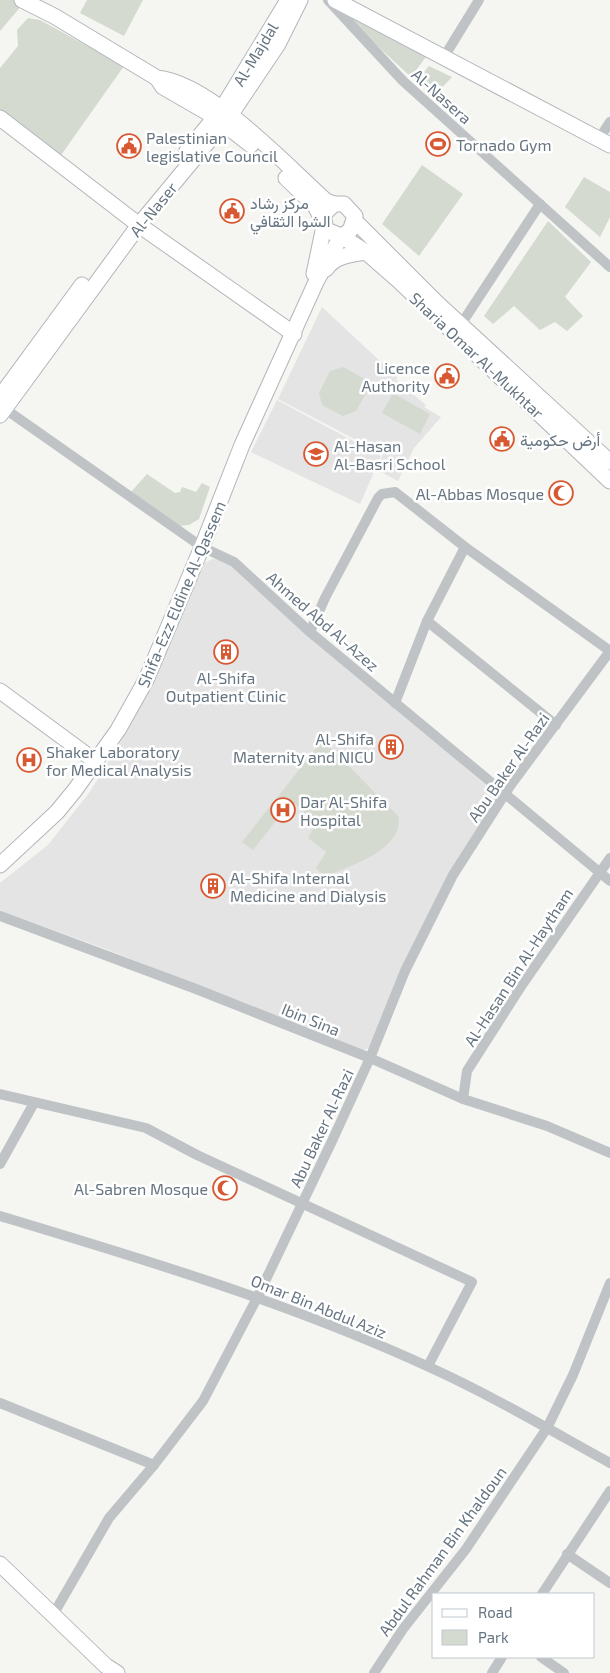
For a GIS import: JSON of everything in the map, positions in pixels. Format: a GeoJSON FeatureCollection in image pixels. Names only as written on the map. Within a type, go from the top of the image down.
{"type":"FeatureCollection","features":[{"type":"Feature","properties":{"kind":"main road","name":"Al-Majdal"},"geometry":{"type":"LineString","coordinates":[[223,116],[288,0]]}},
{"type":"Feature","properties":{"kind":"main road","name":"Al-Naser"},"geometry":{"type":"LineString","coordinates":[[1,407],[136,222],[223,116],[278,44],[300,0]]}},
{"type":"Feature","properties":{"kind":"main road"},"geometry":{"type":"LineString","coordinates":[[335,0],[604,142]]}},
{"type":"Feature","properties":{"kind":"main road"},"geometry":{"type":"LineString","coordinates":[[26,2],[54,16],[157,78],[172,80],[223,116],[326,201],[334,204],[344,204],[349,207],[355,221],[350,231],[340,236],[314,286]]}},
{"type":"Feature","properties":{"kind":"main road"},"geometry":{"type":"LineString","coordinates":[[223,116],[315,206],[330,233],[340,236]]}},
{"type":"Feature","properties":{"kind":"main road"},"geometry":{"type":"LineString","coordinates":[[0,118],[136,222],[294,334]]}},
{"type":"Feature","properties":{"kind":"main road"},"geometry":{"type":"LineString","coordinates":[[314,286],[325,210],[334,204]]}},
{"type":"Feature","properties":{"kind":"main road","name":"Sharia Omar Al-Mukhtar"},"geometry":{"type":"LineString","coordinates":[[355,221],[457,330],[610,480]]}},
{"type":"Feature","properties":{"kind":"main road","name":"Sharia Omar Al-Mukhtar"},"geometry":{"type":"LineString","coordinates":[[340,236],[366,252],[610,462]]}},
{"type":"Feature","properties":{"kind":"main road"},"geometry":{"type":"LineString","coordinates":[[314,286],[330,263],[354,254],[366,252]]}},
{"type":"Feature","properties":{"kind":"main road","name":"Shifa-Ezz Eldine Al-Qassem"},"geometry":{"type":"LineString","coordinates":[[0,865],[57,812],[118,730],[146,680],[202,547],[242,445],[294,334],[314,286]]}},
{"type":"Feature","properties":{"kind":"main road"},"geometry":{"type":"LineString","coordinates":[[0,691],[95,761]]}},
{"type":"Feature","properties":{"kind":"main road"},"geometry":{"type":"LineString","coordinates":[[0,1564],[106,1666],[117,1673]]}},
{"type":"Feature","properties":{"kind":"street","name":"Al-Nasera"},"geometry":{"type":"LineString","coordinates":[[328,0],[403,81],[610,267]]}},
{"type":"Feature","properties":{"kind":"street"},"geometry":{"type":"LineString","coordinates":[[444,57],[479,0]]}},
{"type":"Feature","properties":{"kind":"street"},"geometry":{"type":"LineString","coordinates":[[604,142],[610,122]]}},
{"type":"Feature","properties":{"kind":"street"},"geometry":{"type":"LineString","coordinates":[[457,330],[540,204]]}},
{"type":"Feature","properties":{"kind":"street","name":"Ahmed Abd Al-Azez"},"geometry":{"type":"LineString","coordinates":[[1,407],[202,547],[234,562],[310,632],[610,881]]}},
{"type":"Feature","properties":{"kind":"street"},"geometry":{"type":"LineString","coordinates":[[310,632],[325,598],[378,498],[382,494],[395,492],[465,546],[610,651]]}},
{"type":"Feature","properties":{"kind":"street"},"geometry":{"type":"LineString","coordinates":[[395,703],[427,621],[465,546]]}},
{"type":"Feature","properties":{"kind":"street"},"geometry":{"type":"LineString","coordinates":[[427,621],[556,725]]}},
{"type":"Feature","properties":{"kind":"street","name":"Abu Baker Al-Razi"},"geometry":{"type":"LineString","coordinates":[[53,1615],[109,1518],[154,1465],[203,1401],[258,1296],[303,1202],[370,1058],[405,971],[453,875],[505,794],[610,651]]}},
{"type":"Feature","properties":{"kind":"street","name":"Al-Hasan Bin Al-Haytham"},"geometry":{"type":"LineString","coordinates":[[464,1099],[467,1072],[610,858]]}},
{"type":"Feature","properties":{"kind":"street","name":"Ibin Sina"},"geometry":{"type":"LineString","coordinates":[[0,916],[370,1058],[464,1099],[547,1126],[610,1153]]}},
{"type":"Feature","properties":{"kind":"street"},"geometry":{"type":"LineString","coordinates":[[0,1094],[146,1128],[197,1155],[303,1202],[472,1282],[428,1366]]}},
{"type":"Feature","properties":{"kind":"street"},"geometry":{"type":"LineString","coordinates":[[0,1164],[34,1103]]}},
{"type":"Feature","properties":{"kind":"street","name":"Omar Bin Abdul Aziz"},"geometry":{"type":"LineString","coordinates":[[0,1216],[258,1296],[428,1366],[490,1396],[610,1463]]}},
{"type":"Feature","properties":{"kind":"street","name":"Abdul Rahman Bin Khaldoun"},"geometry":{"type":"LineString","coordinates":[[374,1673],[403,1629],[466,1549],[547,1428],[573,1376],[610,1283]]}},
{"type":"Feature","properties":{"kind":"street"},"geometry":{"type":"LineString","coordinates":[[0,1403],[154,1465]]}},
{"type":"Feature","properties":{"kind":"street"},"geometry":{"type":"LineString","coordinates":[[543,1593],[610,1491]]}},
{"type":"Feature","properties":{"kind":"street"},"geometry":{"type":"LineString","coordinates":[[567,1554],[610,1583]]}},
{"type":"Feature","properties":{"kind":"street"},"geometry":{"type":"LineString","coordinates":[[492,1673],[501,1658]]}},
{"type":"Feature","properties":{"kind":"street"},"geometry":{"type":"LineString","coordinates":[[542,1658],[564,1673]]}},
{"type":"Feature","properties":{"kind":"shaded area"},"geometry":{"type":"Polygon","coordinates":[[[322,307],[397,377],[396,380],[426,405],[424,407],[441,417],[414,448],[398,481],[377,470],[383,454],[278,399],[322,307]]]}},
{"type":"Feature","properties":{"kind":"shaded area","name":"Al-Hasan Al-Basri School"},"geometry":{"type":"Polygon","coordinates":[[[277,400],[381,456],[360,504],[251,452],[277,400]]]}},
{"type":"Feature","properties":{"kind":"shaded area","name":"Dar Al-Shifa Hospital"},"geometry":{"type":"Polygon","coordinates":[[[212,559],[222,560],[235,568],[498,796],[371,1047],[362,1051],[106,949],[0,911],[0,883],[48,845],[89,793],[123,738],[205,563],[212,559]]]}},
{"type":"Feature","properties":{"kind":"green space"},"geometry":{"type":"Polygon","coordinates":[[[0,0],[16,0],[23,4],[0,31],[0,0]]]}},
{"type":"Feature","properties":{"kind":"green space"},"geometry":{"type":"Polygon","coordinates":[[[87,0],[143,0],[124,36],[80,13],[87,0]]]}},
{"type":"Feature","properties":{"kind":"green space"},"geometry":{"type":"Polygon","coordinates":[[[343,11],[428,54],[411,77],[343,14],[343,11]]]}},
{"type":"Feature","properties":{"kind":"green space"},"geometry":{"type":"Polygon","coordinates":[[[28,18],[40,20],[124,66],[59,158],[0,114],[0,68],[18,46],[17,30],[28,18]]]}},
{"type":"Feature","properties":{"kind":"green space"},"geometry":{"type":"Polygon","coordinates":[[[429,66],[452,77],[434,96],[417,81],[429,66]]]}},
{"type":"Feature","properties":{"kind":"green space"},"geometry":{"type":"Polygon","coordinates":[[[422,165],[463,194],[419,256],[382,224],[422,165]]]}},
{"type":"Feature","properties":{"kind":"green space"},"geometry":{"type":"Polygon","coordinates":[[[584,177],[610,192],[610,217],[600,237],[565,207],[584,177]]]}},
{"type":"Feature","properties":{"kind":"green space"},"geometry":{"type":"Polygon","coordinates":[[[548,221],[591,262],[565,297],[583,316],[567,331],[555,322],[540,330],[514,306],[493,324],[484,316],[548,221]]]}},
{"type":"Feature","properties":{"kind":"green space"},"geometry":{"type":"Polygon","coordinates":[[[343,367],[365,379],[368,390],[356,411],[343,416],[322,405],[319,393],[330,371],[343,367]]]}},
{"type":"Feature","properties":{"kind":"green space"},"geometry":{"type":"Polygon","coordinates":[[[393,393],[430,414],[420,434],[382,413],[393,393]]]}},
{"type":"Feature","properties":{"kind":"green space"},"geometry":{"type":"Polygon","coordinates":[[[147,474],[175,493],[180,492],[182,487],[196,492],[202,483],[210,487],[199,519],[189,525],[178,526],[131,492],[147,474]]]}},
{"type":"Feature","properties":{"kind":"green space"},"geometry":{"type":"Polygon","coordinates":[[[323,744],[330,747],[398,816],[398,828],[393,838],[384,847],[360,862],[324,877],[316,868],[326,852],[308,838],[316,824],[295,804],[287,807],[253,850],[242,842],[318,746],[323,744]]]}},
{"type":"Feature","properties":{"kind":"place","name":"Tornado Gym"},"geometry":{"type":"Point","coordinates":[438,144]}},
{"type":"Feature","properties":{"kind":"place","name":"Palestinian legislative Council"},"geometry":{"type":"Point","coordinates":[129,146]}},
{"type":"Feature","properties":{"kind":"place","name":"مركز رشاد الشوا الثقافي"},"geometry":{"type":"Point","coordinates":[232,211]}},
{"type":"Feature","properties":{"kind":"place","name":"Licence Authority"},"geometry":{"type":"Point","coordinates":[447,376]}},
{"type":"Feature","properties":{"kind":"place","name":"أرض حكومية"},"geometry":{"type":"Point","coordinates":[502,439]}},
{"type":"Feature","properties":{"kind":"place","name":"Al-Hasan Al-Basri School"},"geometry":{"type":"Point","coordinates":[316,454]}},
{"type":"Feature","properties":{"kind":"place","name":"Al-Abbas Mosque"},"geometry":{"type":"Point","coordinates":[561,493]}},
{"type":"Feature","properties":{"kind":"place","name":"Al-Shifa Outpatient Clinic"},"geometry":{"type":"Point","coordinates":[226,652]}},
{"type":"Feature","properties":{"kind":"place","name":"Al-Shifa Maternity and NICU"},"geometry":{"type":"Point","coordinates":[391,747]}},
{"type":"Feature","properties":{"kind":"place","name":"Shaker Laboratory for Medical Analysis"},"geometry":{"type":"Point","coordinates":[29,760]}},
{"type":"Feature","properties":{"kind":"place","name":"Dar Al-Shifa Hospital"},"geometry":{"type":"Point","coordinates":[283,810]}},
{"type":"Feature","properties":{"kind":"place","name":"Al-Shifa Internal Medicine and Dialysis"},"geometry":{"type":"Point","coordinates":[213,886]}},
{"type":"Feature","properties":{"kind":"place","name":"Al-Sabren Mosque"},"geometry":{"type":"Point","coordinates":[225,1188]}}]}
